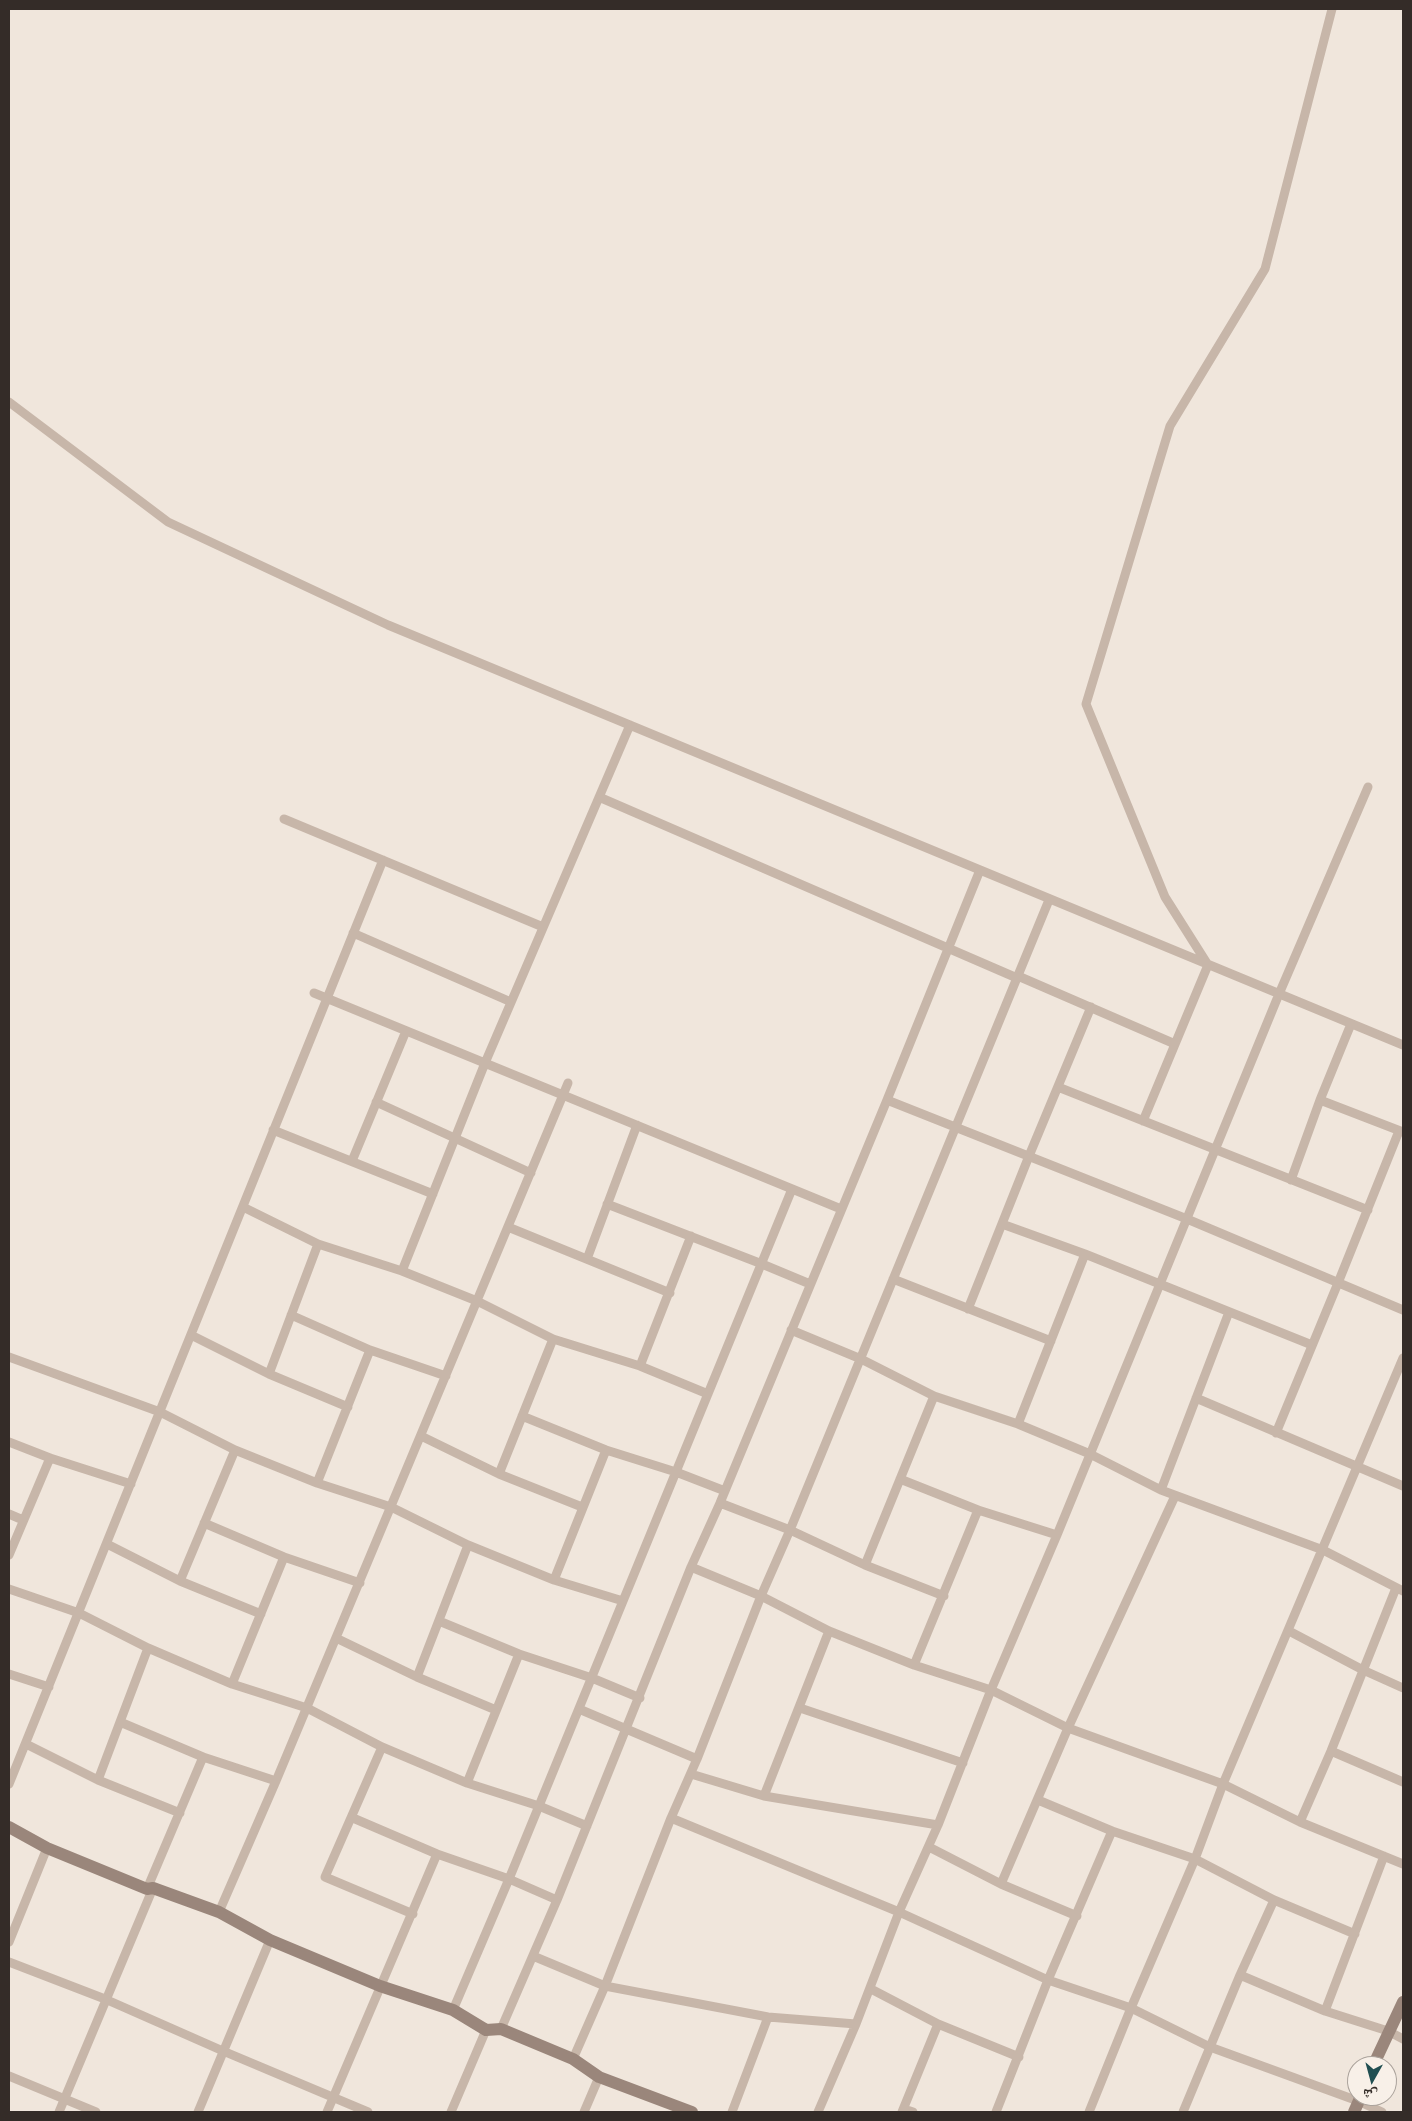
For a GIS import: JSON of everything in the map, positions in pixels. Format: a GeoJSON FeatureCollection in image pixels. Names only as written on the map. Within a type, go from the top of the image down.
{"type":"FeatureCollection","features":[{"type":"Feature","properties":{"kind":"street"},"geometry":{"type":"LineString","coordinates":[[1208,965],[1165,897],[1086,704],[1170,426],[1265,270],[1332,9]]}},
{"type":"Feature","properties":{"kind":"street"},"geometry":{"type":"LineString","coordinates":[[9,402],[168,522],[388,625],[1403,1045]]}},
{"type":"Feature","properties":{"kind":"street"},"geometry":{"type":"LineString","coordinates":[[402,1271],[485,1063],[630,725]]}},
{"type":"Feature","properties":{"kind":"street"},"geometry":{"type":"LineString","coordinates":[[818,2112],[871,1989],[899,1912],[929,1847],[964,1763],[991,1690],[1057,1535],[1279,994],[1368,787]]}},
{"type":"Feature","properties":{"kind":"street"},"geometry":{"type":"LineString","coordinates":[[599,797],[1174,1044]]}},
{"type":"Feature","properties":{"kind":"street"},"geometry":{"type":"LineString","coordinates":[[284,819],[543,927]]}},
{"type":"Feature","properties":{"kind":"street"},"geometry":{"type":"LineString","coordinates":[[9,1784],[383,860]]}},
{"type":"Feature","properties":{"kind":"street"},"geometry":{"type":"LineString","coordinates":[[501,2029],[557,1900],[640,1698],[691,1567],[725,1491],[980,870]]}},
{"type":"Feature","properties":{"kind":"street"},"geometry":{"type":"LineString","coordinates":[[573,2059],[605,1986],[671,1818],[691,1774],[760,1596],[790,1530],[1049,900]]}},
{"type":"Feature","properties":{"kind":"street"},"geometry":{"type":"LineString","coordinates":[[353,933],[511,1002]]}},
{"type":"Feature","properties":{"kind":"street"},"geometry":{"type":"LineString","coordinates":[[1143,1121],[1208,965]]}},
{"type":"Feature","properties":{"kind":"street"},"geometry":{"type":"LineString","coordinates":[[314,993],[841,1209]]}},
{"type":"Feature","properties":{"kind":"street"},"geometry":{"type":"LineString","coordinates":[[968,1309],[1091,1008]]}},
{"type":"Feature","properties":{"kind":"street"},"geometry":{"type":"LineString","coordinates":[[1291,1180],[1320,1100],[1351,1024]]}},
{"type":"Feature","properties":{"kind":"street"},"geometry":{"type":"LineString","coordinates":[[352,1162],[406,1030]]}},
{"type":"Feature","properties":{"kind":"street"},"geometry":{"type":"LineString","coordinates":[[219,1912],[360,1583],[568,1084]]}},
{"type":"Feature","properties":{"kind":"street"},"geometry":{"type":"LineString","coordinates":[[1058,1087],[1368,1210]]}},
{"type":"Feature","properties":{"kind":"street"},"geometry":{"type":"LineString","coordinates":[[887,1100],[1187,1219],[1403,1310]]}},
{"type":"Feature","properties":{"kind":"street"},"geometry":{"type":"LineString","coordinates":[[1276,1432],[1401,1131],[1320,1100]]}},
{"type":"Feature","properties":{"kind":"street"},"geometry":{"type":"LineString","coordinates":[[376,1102],[531,1173]]}},
{"type":"Feature","properties":{"kind":"street"},"geometry":{"type":"LineString","coordinates":[[587,1259],[637,1125]]}},
{"type":"Feature","properties":{"kind":"street"},"geometry":{"type":"LineString","coordinates":[[273,1130],[433,1194]]}},
{"type":"Feature","properties":{"kind":"street"},"geometry":{"type":"LineString","coordinates":[[453,2010],[592,1678],[792,1189]]}},
{"type":"Feature","properties":{"kind":"street"},"geometry":{"type":"LineString","coordinates":[[606,1204],[810,1284]]}},
{"type":"Feature","properties":{"kind":"street"},"geometry":{"type":"LineString","coordinates":[[242,1206],[318,1244],[402,1271],[477,1301],[553,1339],[640,1366],[708,1394]]}},
{"type":"Feature","properties":{"kind":"street"},"geometry":{"type":"LineString","coordinates":[[1002,1224],[1084,1254],[1312,1345]]}},
{"type":"Feature","properties":{"kind":"street"},"geometry":{"type":"LineString","coordinates":[[508,1227],[670,1293]]}},
{"type":"Feature","properties":{"kind":"street"},"geometry":{"type":"LineString","coordinates":[[640,1366],[691,1236]]}},
{"type":"Feature","properties":{"kind":"street"},"geometry":{"type":"LineString","coordinates":[[269,1374],[318,1244]]}},
{"type":"Feature","properties":{"kind":"street"},"geometry":{"type":"LineString","coordinates":[[1018,1424],[1084,1254]]}},
{"type":"Feature","properties":{"kind":"street"},"geometry":{"type":"LineString","coordinates":[[893,1279],[1050,1342]]}},
{"type":"Feature","properties":{"kind":"street"},"geometry":{"type":"LineString","coordinates":[[1161,1490],[1229,1312]]}},
{"type":"Feature","properties":{"kind":"street"},"geometry":{"type":"LineString","coordinates":[[291,1316],[370,1350],[446,1376]]}},
{"type":"Feature","properties":{"kind":"street"},"geometry":{"type":"LineString","coordinates":[[791,1330],[861,1359],[934,1396],[1018,1424],[1090,1454],[1175,1496],[1323,1550],[1400,1589],[1363,1670],[1300,1822]]}},
{"type":"Feature","properties":{"kind":"street"},"geometry":{"type":"LineString","coordinates":[[191,1335],[269,1374],[348,1407]]}},
{"type":"Feature","properties":{"kind":"street"},"geometry":{"type":"LineString","coordinates":[[499,1474],[553,1339]]}},
{"type":"Feature","properties":{"kind":"street"},"geometry":{"type":"LineString","coordinates":[[318,1484],[370,1350]]}},
{"type":"Feature","properties":{"kind":"street"},"geometry":{"type":"LineString","coordinates":[[9,1358],[160,1412],[235,1450],[318,1484],[391,1507],[468,1545],[554,1580],[623,1601]]}},
{"type":"Feature","properties":{"kind":"street"},"geometry":{"type":"LineString","coordinates":[[1089,2112],[1195,1859],[1223,1784],[1403,1358]]}},
{"type":"Feature","properties":{"kind":"street"},"geometry":{"type":"LineString","coordinates":[[865,1566],[934,1396]]}},
{"type":"Feature","properties":{"kind":"street"},"geometry":{"type":"LineString","coordinates":[[1196,1398],[1403,1486]]}},
{"type":"Feature","properties":{"kind":"street"},"geometry":{"type":"LineString","coordinates":[[522,1416],[606,1450],[676,1472],[725,1491]]}},
{"type":"Feature","properties":{"kind":"street"},"geometry":{"type":"LineString","coordinates":[[421,1436],[499,1474],[582,1507]]}},
{"type":"Feature","properties":{"kind":"street"},"geometry":{"type":"LineString","coordinates":[[9,1442],[50,1458],[131,1484]]}},
{"type":"Feature","properties":{"kind":"street"},"geometry":{"type":"LineString","coordinates":[[180,1581],[235,1450]]}},
{"type":"Feature","properties":{"kind":"street"},"geometry":{"type":"LineString","coordinates":[[554,1580],[606,1450]]}},
{"type":"Feature","properties":{"kind":"street"},"geometry":{"type":"LineString","coordinates":[[9,1555],[50,1458]]}},
{"type":"Feature","properties":{"kind":"street"},"geometry":{"type":"LineString","coordinates":[[900,1479],[978,1510],[1057,1535]]}},
{"type":"Feature","properties":{"kind":"street"},"geometry":{"type":"LineString","coordinates":[[1000,1884],[1068,1728],[1175,1496]]}},
{"type":"Feature","properties":{"kind":"street"},"geometry":{"type":"LineString","coordinates":[[720,1503],[790,1530],[865,1566],[944,1596]]}},
{"type":"Feature","properties":{"kind":"street"},"geometry":{"type":"LineString","coordinates":[[914,1665],[978,1510]]}},
{"type":"Feature","properties":{"kind":"street"},"geometry":{"type":"LineString","coordinates":[[9,1514],[23,1520]]}},
{"type":"Feature","properties":{"kind":"street"},"geometry":{"type":"LineString","coordinates":[[204,1523],[284,1557],[360,1583]]}},
{"type":"Feature","properties":{"kind":"street"},"geometry":{"type":"LineString","coordinates":[[107,1544],[180,1581],[261,1614]]}},
{"type":"Feature","properties":{"kind":"street"},"geometry":{"type":"LineString","coordinates":[[417,1677],[468,1545]]}},
{"type":"Feature","properties":{"kind":"street"},"geometry":{"type":"LineString","coordinates":[[232,1684],[284,1557]]}},
{"type":"Feature","properties":{"kind":"street"},"geometry":{"type":"LineString","coordinates":[[691,1567],[760,1596],[829,1630],[914,1665],[991,1690],[1068,1728],[1223,1784],[1300,1822],[1403,1864]]}},
{"type":"Feature","properties":{"kind":"street"},"geometry":{"type":"LineString","coordinates":[[9,1589],[79,1612],[148,1648],[232,1684],[307,1708],[382,1747],[467,1782],[539,1806],[587,1826]]}},
{"type":"Feature","properties":{"kind":"street"},"geometry":{"type":"LineString","coordinates":[[439,1621],[519,1654],[592,1678],[640,1698]]}},
{"type":"Feature","properties":{"kind":"street"},"geometry":{"type":"LineString","coordinates":[[764,1796],[829,1630]]}},
{"type":"Feature","properties":{"kind":"street"},"geometry":{"type":"LineString","coordinates":[[1289,1630],[1363,1670],[1403,1688]]}},
{"type":"Feature","properties":{"kind":"street"},"geometry":{"type":"LineString","coordinates":[[336,1638],[417,1677],[496,1710]]}},
{"type":"Feature","properties":{"kind":"street"},"geometry":{"type":"LineString","coordinates":[[98,1780],[148,1648]]}},
{"type":"Feature","properties":{"kind":"street"},"geometry":{"type":"LineString","coordinates":[[467,1782],[519,1654]]}},
{"type":"Feature","properties":{"kind":"street"},"geometry":{"type":"LineString","coordinates":[[9,1674],[49,1687]]}},
{"type":"Feature","properties":{"kind":"street"},"geometry":{"type":"LineString","coordinates":[[800,1708],[964,1763]]}},
{"type":"Feature","properties":{"kind":"street"},"geometry":{"type":"LineString","coordinates":[[579,1709],[697,1759]]}},
{"type":"Feature","properties":{"kind":"street"},"geometry":{"type":"LineString","coordinates":[[120,1722],[203,1758],[276,1781]]}},
{"type":"Feature","properties":{"kind":"street"},"geometry":{"type":"LineString","coordinates":[[26,1744],[98,1780],[180,1813]]}},
{"type":"Feature","properties":{"kind":"street"},"geometry":{"type":"LineString","coordinates":[[382,1747],[353,1818],[325,1877],[412,1914]]}},
{"type":"Feature","properties":{"kind":"street"},"geometry":{"type":"LineString","coordinates":[[1331,1751],[1403,1782]]}},
{"type":"Feature","properties":{"kind":"street"},"geometry":{"type":"LineString","coordinates":[[59,2112],[203,1758]]}},
{"type":"Feature","properties":{"kind":"street"},"geometry":{"type":"LineString","coordinates":[[691,1774],[764,1796],[938,1825]]}},
{"type":"Feature","properties":{"kind":"street"},"geometry":{"type":"LineString","coordinates":[[1038,1800],[1112,1831],[1195,1859],[1274,1900],[1355,1934]]}},
{"type":"Feature","properties":{"kind":"street"},"geometry":{"type":"LineString","coordinates":[[353,1818],[437,1854],[509,1879],[557,1900]]}},
{"type":"Feature","properties":{"kind":"street"},"geometry":{"type":"LineString","coordinates":[[671,1818],[899,1912],[1048,1980],[1131,2008],[1210,2047],[1347,2099]]}},
{"type":"Feature","properties":{"kind":"street"},"geometry":{"type":"LineString","coordinates":[[9,1827],[46,1848],[150,1889],[219,1912],[270,1940],[380,1986],[453,2010],[486,2030],[501,2029],[573,2059],[599,2077],[692,2112]]}},
{"type":"Feature","properties":{"kind":"street"},"geometry":{"type":"LineString","coordinates":[[996,2112],[1048,1980],[1112,1831]]}},
{"type":"Feature","properties":{"kind":"street"},"geometry":{"type":"LineString","coordinates":[[929,1847],[1000,1884],[1077,1916]]}},
{"type":"Feature","properties":{"kind":"street"},"geometry":{"type":"LineString","coordinates":[[9,1942],[11,1931],[46,1848]]}},
{"type":"Feature","properties":{"kind":"street"},"geometry":{"type":"LineString","coordinates":[[327,2112],[437,1854]]}},
{"type":"Feature","properties":{"kind":"street"},"geometry":{"type":"LineString","coordinates":[[1325,2011],[1384,1856]]}},
{"type":"Feature","properties":{"kind":"street"},"geometry":{"type":"LineString","coordinates":[[1184,2112],[1240,1975],[1274,1900]]}},
{"type":"Feature","properties":{"kind":"street"},"geometry":{"type":"LineString","coordinates":[[198,2112],[270,1940]]}},
{"type":"Feature","properties":{"kind":"street"},"geometry":{"type":"LineString","coordinates":[[533,1956],[605,1986],[768,2017],[856,2024]]}},
{"type":"Feature","properties":{"kind":"street"},"geometry":{"type":"LineString","coordinates":[[9,1962],[106,1999],[223,2052],[368,2112]]}},
{"type":"Feature","properties":{"kind":"street"},"geometry":{"type":"LineString","coordinates":[[1240,1975],[1325,2011],[1388,2031],[1403,2039]]}},
{"type":"Feature","properties":{"kind":"street"},"geometry":{"type":"LineString","coordinates":[[871,1989],[938,2024],[1019,2057]]}},
{"type":"Feature","properties":{"kind":"street"},"geometry":{"type":"LineString","coordinates":[[1378,2056],[1403,2002]]}},
{"type":"Feature","properties":{"kind":"street"},"geometry":{"type":"LineString","coordinates":[[732,2112],[768,2017]]}},
{"type":"Feature","properties":{"kind":"street"},"geometry":{"type":"LineString","coordinates":[[913,2112],[903,2110],[938,2024]]}},
{"type":"Feature","properties":{"kind":"street"},"geometry":{"type":"LineString","coordinates":[[451,2112],[486,2030]]}},
{"type":"Feature","properties":{"kind":"street"},"geometry":{"type":"LineString","coordinates":[[9,2076],[96,2112]]}},
{"type":"Feature","properties":{"kind":"street"},"geometry":{"type":"LineString","coordinates":[[584,2112],[599,2077]]}},
{"type":"Feature","properties":{"kind":"street"},"geometry":{"type":"LineString","coordinates":[[1366,2106],[1382,2112]]}}]}
